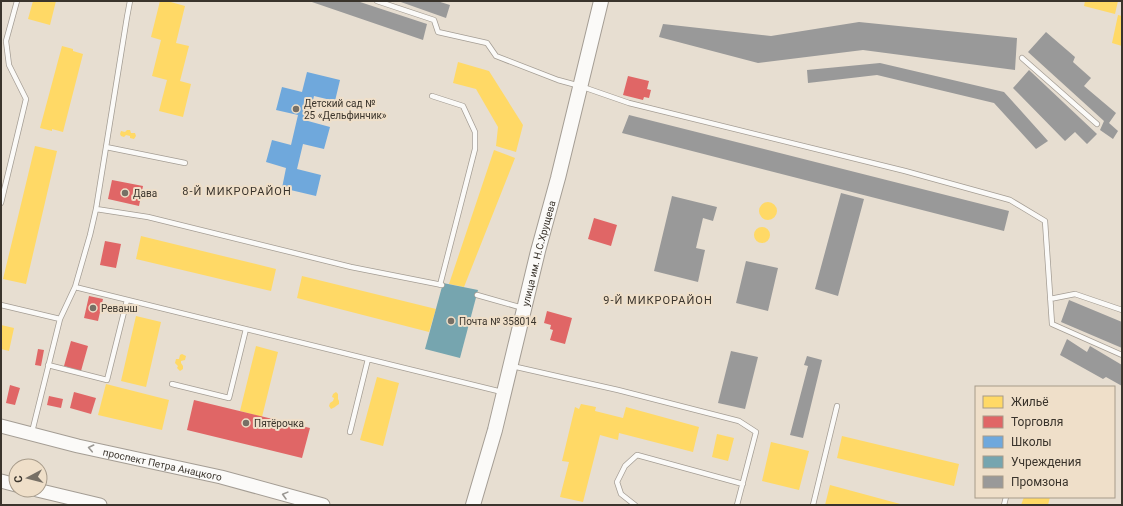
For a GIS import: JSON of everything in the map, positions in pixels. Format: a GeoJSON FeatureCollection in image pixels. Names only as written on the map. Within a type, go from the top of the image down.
{"type":"FeatureCollection","features":[{"type":"Feature","properties":{"kind":"main road","name":"улица им. Н.С.Хрущева"},"geometry":{"type":"LineString","coordinates":[[473,505],[495,430],[601,1]]}},
{"type":"Feature","properties":{"kind":"main road","name":"проспект Петра Анацкого"},"geometry":{"type":"LineString","coordinates":[[1,426],[78,446],[222,477],[323,505]]}},
{"type":"Feature","properties":{"kind":"main road"},"geometry":{"type":"LineString","coordinates":[[48,493],[100,505]]}},
{"type":"Feature","properties":{"kind":"lane"},"geometry":{"type":"LineString","coordinates":[[1,203],[26,99],[9,65],[6,41],[17,1]]}},
{"type":"Feature","properties":{"kind":"lane"},"geometry":{"type":"LineString","coordinates":[[32,434],[60,319],[75,287],[96,209],[130,1]]}},
{"type":"Feature","properties":{"kind":"lane"},"geometry":{"type":"LineString","coordinates":[[378,1],[434,20],[438,32],[487,43],[496,56],[558,80],[629,103],[905,171],[1010,200],[1045,221],[1052,324],[1122,356]]}},
{"type":"Feature","properties":{"kind":"lane"},"geometry":{"type":"LineString","coordinates":[[1022,58],[1097,124]]}},
{"type":"Feature","properties":{"kind":"lane"},"geometry":{"type":"LineString","coordinates":[[96,209],[148,217],[351,267],[441,285],[475,149],[475,132],[463,106],[432,96]]}},
{"type":"Feature","properties":{"kind":"lane"},"geometry":{"type":"LineString","coordinates":[[106,147],[185,163]]}},
{"type":"Feature","properties":{"kind":"lane"},"geometry":{"type":"LineString","coordinates":[[75,287],[504,393]]}},
{"type":"Feature","properties":{"kind":"lane"},"geometry":{"type":"LineString","coordinates":[[1050,299],[1075,294],[1122,310]]}},
{"type":"Feature","properties":{"kind":"lane"},"geometry":{"type":"LineString","coordinates":[[477,295],[525,308]]}},
{"type":"Feature","properties":{"kind":"lane"},"geometry":{"type":"LineString","coordinates":[[48,365],[107,380],[127,300]]}},
{"type":"Feature","properties":{"kind":"lane"},"geometry":{"type":"LineString","coordinates":[[1,305],[60,319]]}},
{"type":"Feature","properties":{"kind":"lane"},"geometry":{"type":"LineString","coordinates":[[172,384],[229,398],[246,329]]}},
{"type":"Feature","properties":{"kind":"lane"},"geometry":{"type":"LineString","coordinates":[[350,432],[368,359]]}},
{"type":"Feature","properties":{"kind":"lane"},"geometry":{"type":"LineString","coordinates":[[511,365],[618,390],[739,421],[756,432],[737,505]]}},
{"type":"Feature","properties":{"kind":"lane"},"geometry":{"type":"LineString","coordinates":[[813,505],[837,406]]}},
{"type":"Feature","properties":{"kind":"lane"},"geometry":{"type":"LineString","coordinates":[[635,505],[620,494],[617,482],[625,466],[637,455],[743,484]]}},
{"type":"Feature","properties":{"kind":"building: Жильё"},"geometry":{"type":"Polygon","coordinates":[[[33,1],[56,1],[50,25],[28,19],[33,1]]]}},
{"type":"Feature","properties":{"kind":"building: Жильё"},"geometry":{"type":"Polygon","coordinates":[[[160,1],[167,1],[185,6],[176,43],[189,46],[180,81],[191,84],[183,117],[159,111],[167,80],[152,76],[161,40],[151,37],[160,1]]]}},
{"type":"Feature","properties":{"kind":"building: Жильё"},"geometry":{"type":"Polygon","coordinates":[[[1085,1],[1118,1],[1115,14],[1084,6],[1085,1]]]}},
{"type":"Feature","properties":{"kind":"building: Жильё"},"geometry":{"type":"Polygon","coordinates":[[[1118,15],[1122,16],[1122,46],[1112,43],[1118,15]]]}},
{"type":"Feature","properties":{"kind":"building: Жильё"},"geometry":{"type":"Polygon","coordinates":[[[62,46],[83,54],[63,132],[40,128],[62,46]]]}},
{"type":"Feature","properties":{"kind":"building: Жильё"},"geometry":{"type":"Polygon","coordinates":[[[458,62],[489,71],[523,125],[516,152],[496,146],[498,127],[476,89],[453,83],[458,62]]]}},
{"type":"Feature","properties":{"kind":"building: Жильё"},"geometry":{"type":"Polygon","coordinates":[[[130,130],[131,133],[135,133],[136,136],[134,139],[126,135],[124,137],[121,136],[121,131],[125,132],[130,130]]]}},
{"type":"Feature","properties":{"kind":"building: Жильё"},"geometry":{"type":"Polygon","coordinates":[[[35,146],[57,151],[26,284],[3,279],[35,146]]]}},
{"type":"Feature","properties":{"kind":"building: Жильё"},"geometry":{"type":"Polygon","coordinates":[[[494,150],[515,158],[464,287],[449,284],[494,150]]]}},
{"type":"Feature","properties":{"kind":"building: Жильё"},"geometry":{"type":"Polygon","coordinates":[[[764,202],[772,202],[777,207],[775,218],[772,220],[764,220],[759,215],[759,207],[764,202]]]}},
{"type":"Feature","properties":{"kind":"building: Жильё"},"geometry":{"type":"Polygon","coordinates":[[[759,227],[765,227],[770,232],[768,241],[765,243],[759,243],[754,238],[754,232],[759,227]]]}},
{"type":"Feature","properties":{"kind":"building: Жильё"},"geometry":{"type":"Polygon","coordinates":[[[141,236],[276,269],[271,291],[136,259],[141,236]]]}},
{"type":"Feature","properties":{"kind":"building: Жильё"},"geometry":{"type":"Polygon","coordinates":[[[302,276],[436,309],[429,332],[297,298],[302,276]]]}},
{"type":"Feature","properties":{"kind":"building: Жильё"},"geometry":{"type":"Polygon","coordinates":[[[136,316],[161,322],[146,387],[121,381],[136,316]]]}},
{"type":"Feature","properties":{"kind":"building: Жильё"},"geometry":{"type":"Polygon","coordinates":[[[1,325],[14,328],[9,351],[1,349],[1,325]]]}},
{"type":"Feature","properties":{"kind":"building: Жильё"},"geometry":{"type":"Polygon","coordinates":[[[256,346],[278,352],[262,417],[240,411],[256,346]]]}},
{"type":"Feature","properties":{"kind":"building: Жильё"},"geometry":{"type":"Polygon","coordinates":[[[182,354],[186,356],[185,360],[181,361],[183,369],[180,371],[175,363],[176,359],[179,359],[180,355],[182,354]]]}},
{"type":"Feature","properties":{"kind":"building: Жильё"},"geometry":{"type":"Polygon","coordinates":[[[377,377],[399,383],[383,446],[360,440],[377,377]]]}},
{"type":"Feature","properties":{"kind":"building: Жильё"},"geometry":{"type":"Polygon","coordinates":[[[106,384],[169,400],[162,430],[98,415],[106,384]]]}},
{"type":"Feature","properties":{"kind":"building: Жильё"},"geometry":{"type":"Polygon","coordinates":[[[336,392],[338,394],[339,404],[331,409],[329,406],[334,398],[332,397],[333,394],[336,392]]]}},
{"type":"Feature","properties":{"kind":"building: Жильё"},"geometry":{"type":"Polygon","coordinates":[[[581,404],[596,407],[595,411],[623,418],[626,407],[699,427],[693,452],[619,433],[618,440],[600,435],[583,502],[560,497],[569,462],[562,461],[575,407],[579,409],[581,404]]]}},
{"type":"Feature","properties":{"kind":"building: Жильё"},"geometry":{"type":"Polygon","coordinates":[[[717,434],[734,438],[728,461],[712,457],[717,434]]]}},
{"type":"Feature","properties":{"kind":"building: Жильё"},"geometry":{"type":"Polygon","coordinates":[[[842,436],[959,464],[954,486],[837,458],[842,436]]]}},
{"type":"Feature","properties":{"kind":"building: Жильё"},"geometry":{"type":"Polygon","coordinates":[[[771,442],[809,451],[799,490],[762,481],[771,442]]]}},
{"type":"Feature","properties":{"kind":"building: Жильё"},"geometry":{"type":"Polygon","coordinates":[[[830,485],[904,505],[825,505],[830,485]]]}},
{"type":"Feature","properties":{"kind":"building: Жильё"},"geometry":{"type":"Polygon","coordinates":[[[1024,498],[1050,498],[1048,505],[1021,505],[1024,498]]]}},
{"type":"Feature","properties":{"kind":"building: Торговля"},"geometry":{"type":"Polygon","coordinates":[[[628,76],[649,81],[647,89],[651,90],[649,98],[644,97],[643,100],[623,95],[628,76]]]}},
{"type":"Feature","properties":{"kind":"building: Торговля","name":"Дава"},"geometry":{"type":"Polygon","coordinates":[[[112,180],[143,186],[139,206],[108,199],[112,180]]]}},
{"type":"Feature","properties":{"kind":"building: Торговля"},"geometry":{"type":"Polygon","coordinates":[[[594,218],[617,225],[611,246],[588,239],[594,218]]]}},
{"type":"Feature","properties":{"kind":"building: Торговля"},"geometry":{"type":"Polygon","coordinates":[[[105,241],[121,244],[116,268],[100,265],[105,241]]]}},
{"type":"Feature","properties":{"kind":"building: Торговля","name":"Реванш"},"geometry":{"type":"Polygon","coordinates":[[[89,296],[103,299],[98,321],[84,318],[89,296]]]}},
{"type":"Feature","properties":{"kind":"building: Торговля"},"geometry":{"type":"Polygon","coordinates":[[[547,311],[572,318],[565,344],[550,340],[553,330],[550,329],[551,325],[544,323],[547,311]]]}},
{"type":"Feature","properties":{"kind":"building: Торговля"},"geometry":{"type":"Polygon","coordinates":[[[71,341],[88,346],[81,371],[64,366],[71,341]]]}},
{"type":"Feature","properties":{"kind":"building: Торговля"},"geometry":{"type":"Polygon","coordinates":[[[38,349],[44,350],[41,366],[35,365],[38,349]]]}},
{"type":"Feature","properties":{"kind":"building: Торговля"},"geometry":{"type":"Polygon","coordinates":[[[10,385],[20,388],[15,405],[6,403],[10,385]]]}},
{"type":"Feature","properties":{"kind":"building: Торговля"},"geometry":{"type":"Polygon","coordinates":[[[74,392],[96,398],[91,414],[70,408],[74,392]]]}},
{"type":"Feature","properties":{"kind":"building: Торговля"},"geometry":{"type":"Polygon","coordinates":[[[49,396],[63,399],[61,408],[47,405],[49,396]]]}},
{"type":"Feature","properties":{"kind":"building: Торговля"},"geometry":{"type":"Polygon","coordinates":[[[194,400],[310,428],[302,458],[187,430],[194,400]]]}},
{"type":"Feature","properties":{"kind":"building: Школы"},"geometry":{"type":"Polygon","coordinates":[[[307,72],[340,80],[335,101],[314,96],[308,121],[330,127],[324,149],[303,144],[297,169],[321,175],[316,196],[282,188],[286,168],[266,162],[272,140],[291,145],[298,115],[276,110],[282,87],[302,92],[307,72]]]}},
{"type":"Feature","properties":{"kind":"building: Учреждения","name":"Почта № 358014"},"geometry":{"type":"Polygon","coordinates":[[[443,283],[478,290],[460,358],[425,349],[443,283]]]}},
{"type":"Feature","properties":{"kind":"building: Промзона"},"geometry":{"type":"Polygon","coordinates":[[[309,1],[357,1],[427,24],[423,40],[309,1]]]}},
{"type":"Feature","properties":{"kind":"building: Промзона"},"geometry":{"type":"Polygon","coordinates":[[[398,1],[437,1],[450,5],[446,18],[398,1]]]}},
{"type":"Feature","properties":{"kind":"building: Промзона"},"geometry":{"type":"Polygon","coordinates":[[[859,22],[1017,38],[1015,70],[863,50],[758,63],[659,37],[663,24],[771,36],[859,22]]]}},
{"type":"Feature","properties":{"kind":"building: Промзона"},"geometry":{"type":"Polygon","coordinates":[[[1046,32],[1075,57],[1073,62],[1091,78],[1084,86],[1116,113],[1109,123],[1118,131],[1113,139],[1100,130],[1104,121],[1028,52],[1046,32]]]}},
{"type":"Feature","properties":{"kind":"building: Промзона"},"geometry":{"type":"Polygon","coordinates":[[[880,63],[1004,92],[1048,141],[1036,149],[994,103],[877,75],[808,83],[807,70],[880,63]]]}},
{"type":"Feature","properties":{"kind":"building: Промзона"},"geometry":{"type":"Polygon","coordinates":[[[1029,70],[1097,134],[1087,144],[1075,132],[1065,141],[1013,88],[1029,70]]]}},
{"type":"Feature","properties":{"kind":"building: Промзона"},"geometry":{"type":"Polygon","coordinates":[[[629,115],[1009,211],[1004,231],[622,133],[629,115]]]}},
{"type":"Feature","properties":{"kind":"building: Промзона"},"geometry":{"type":"Polygon","coordinates":[[[841,193],[864,199],[838,296],[815,289],[841,193]]]}},
{"type":"Feature","properties":{"kind":"building: Промзона"},"geometry":{"type":"Polygon","coordinates":[[[672,196],[717,207],[713,221],[703,218],[696,248],[705,250],[698,282],[654,271],[672,196]]]}},
{"type":"Feature","properties":{"kind":"building: Промзона"},"geometry":{"type":"Polygon","coordinates":[[[746,261],[778,268],[768,311],[736,303],[746,261]]]}},
{"type":"Feature","properties":{"kind":"building: Промзона"},"geometry":{"type":"Polygon","coordinates":[[[1069,300],[1122,322],[1122,348],[1061,322],[1069,300]]]}},
{"type":"Feature","properties":{"kind":"building: Промзона"},"geometry":{"type":"Polygon","coordinates":[[[1067,339],[1087,352],[1090,346],[1122,365],[1122,386],[1106,377],[1103,379],[1060,355],[1067,339]]]}},
{"type":"Feature","properties":{"kind":"building: Промзона"},"geometry":{"type":"Polygon","coordinates":[[[731,351],[758,357],[745,409],[718,403],[731,351]]]}},
{"type":"Feature","properties":{"kind":"building: Промзона"},"geometry":{"type":"Polygon","coordinates":[[[807,356],[822,360],[803,438],[790,435],[808,366],[804,365],[807,356]]]}},
{"type":"Feature","properties":{"kind":"place","name":"Детский сад № 25 «Дельфинчик»"},"geometry":{"type":"Point","coordinates":[296,109]}},
{"type":"Feature","properties":{"kind":"place","name":"Дава"},"geometry":{"type":"Point","coordinates":[125,193]}},
{"type":"Feature","properties":{"kind":"place","name":"Реванш"},"geometry":{"type":"Point","coordinates":[93,308]}},
{"type":"Feature","properties":{"kind":"place","name":"Почта № 358014"},"geometry":{"type":"Point","coordinates":[451,321]}},
{"type":"Feature","properties":{"kind":"place","name":"Пятёрочка"},"geometry":{"type":"Point","coordinates":[246,423]}},
{"type":"Feature","properties":{"kind":"district","name":"8-Й МИКРОРАЙОН"},"geometry":{"type":"Point","coordinates":[237,191]}},
{"type":"Feature","properties":{"kind":"district","name":"9-Й МИКРОРАЙОН"},"geometry":{"type":"Point","coordinates":[658,300]}}]}
